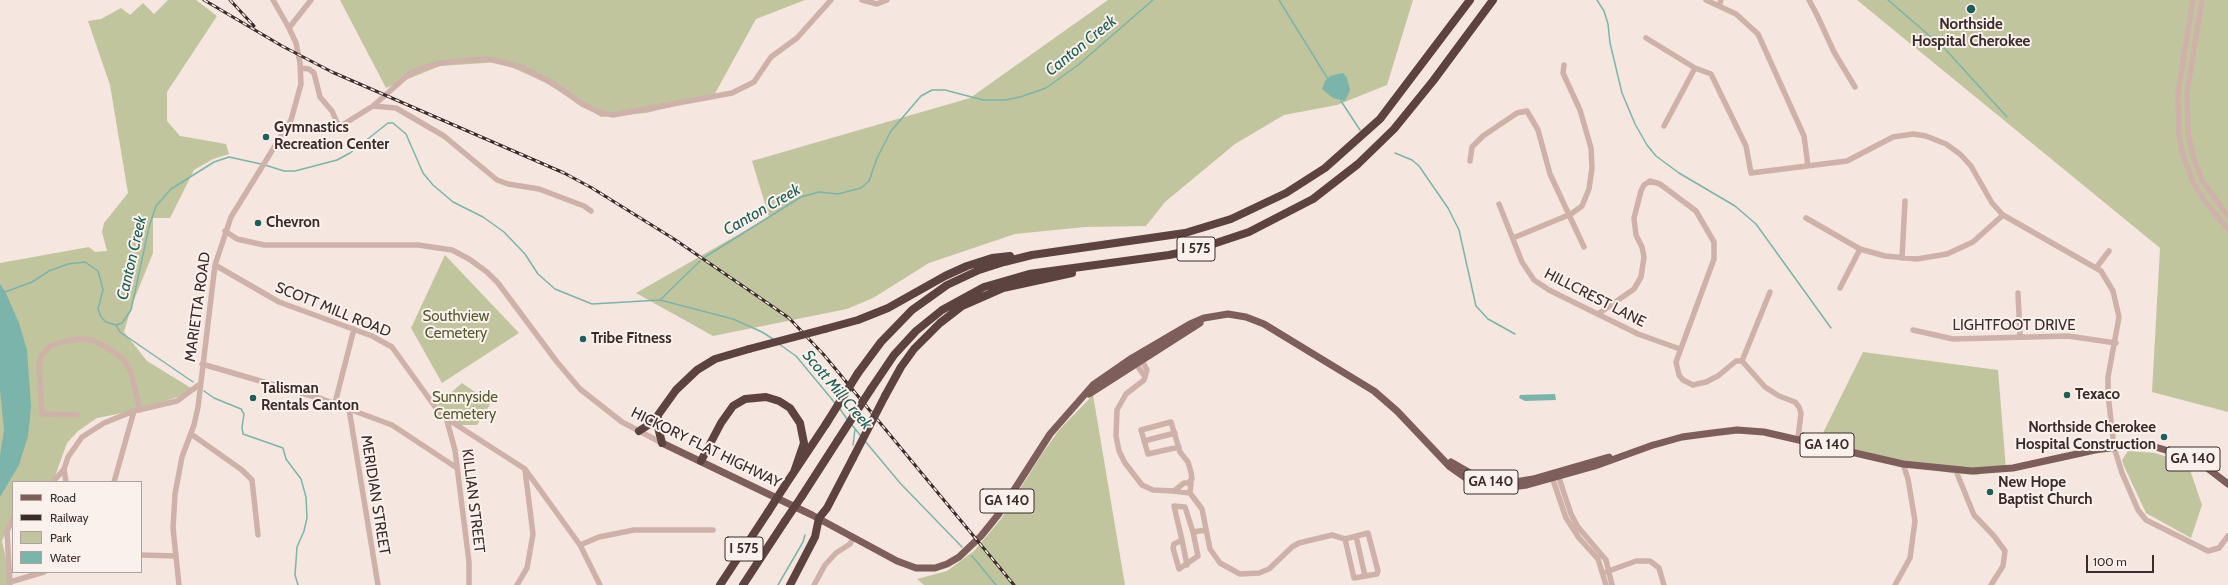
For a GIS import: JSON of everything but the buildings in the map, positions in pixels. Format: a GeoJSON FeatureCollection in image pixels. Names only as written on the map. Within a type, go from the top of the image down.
{"type":"FeatureCollection","features":[{"type":"Feature","properties":{"kind":"highway","name":"I 575"},"geometry":{"type":"LineString","coordinates":[[720,585],[858,373],[894,327],[929,298],[947,285],[998,263],[1049,253],[1185,233],[1230,219],[1286,193],[1325,168],[1380,118],[1470,0]]}},
{"type":"Feature","properties":{"kind":"highway","name":"I 575"},"geometry":{"type":"LineString","coordinates":[[743,585],[894,355],[916,331],[942,310],[973,292],[997,282],[1030,274],[1183,252],[1232,238],[1279,218],[1329,187],[1378,147],[1403,119],[1493,0]]}},
{"type":"Feature","properties":{"kind":"highway"},"geometry":{"type":"LineString","coordinates":[[638,431],[654,422],[676,390],[696,370],[715,359],[750,348],[825,330],[883,310],[945,276],[979,262],[1003,256],[1049,253]]}},
{"type":"Feature","properties":{"kind":"highway"},"geometry":{"type":"LineString","coordinates":[[790,585],[815,538],[819,518],[827,508],[900,367],[922,340],[951,314],[974,300],[1013,285],[1127,261]]}},
{"type":"Feature","properties":{"kind":"highway"},"geometry":{"type":"LineString","coordinates":[[701,462],[729,411],[745,399],[766,397],[779,400],[790,408],[800,423],[804,443],[794,472]]}},
{"type":"Feature","properties":{"kind":"highway"},"geometry":{"type":"LineString","coordinates":[[658,417],[658,427],[662,443]]}},
{"type":"Feature","properties":{"kind":"main road","name":"HICKORY FLAT HIGHWAY"},"geometry":{"type":"LineString","coordinates":[[662,443],[819,518],[893,560],[916,568],[932,568],[953,561],[972,545],[992,524],[1050,434],[1082,398],[1137,358],[1190,324],[1210,317],[1228,314],[1252,319],[1326,361],[1381,396],[1438,454],[1466,472],[1490,482],[1516,482],[1555,476],[1653,445],[1690,436],[1737,430],[1764,432],[1798,438],[1903,464],[1956,471],[2007,469],[2114,447],[2139,445],[2175,452],[2195,460],[2228,484]]}},
{"type":"Feature","properties":{"kind":"main road"},"geometry":{"type":"LineString","coordinates":[[827,508],[834,526]]}},
{"type":"Feature","properties":{"kind":"street","name":"MARIETTA ROAD"},"geometry":{"type":"LineString","coordinates":[[179,585],[173,528],[177,482],[182,457],[191,434],[196,413],[215,265],[225,231],[237,206],[289,124],[295,109],[301,84],[298,52],[289,28],[273,0]]}},
{"type":"Feature","properties":{"kind":"street"},"geometry":{"type":"LineString","coordinates":[[289,28],[311,0]]}},
{"type":"Feature","properties":{"kind":"street"},"geometry":{"type":"LineString","coordinates":[[289,124],[312,131],[338,127],[373,106],[396,84],[420,69],[440,63],[489,59],[504,62],[539,75],[582,104],[606,114],[626,114],[732,93],[754,82],[771,58],[806,29],[831,0]]}},
{"type":"Feature","properties":{"kind":"street"},"geometry":{"type":"LineString","coordinates":[[862,0],[876,4],[887,0]]}},
{"type":"Feature","properties":{"kind":"street"},"geometry":{"type":"LineString","coordinates":[[1706,0],[1720,3],[1745,21],[1758,34],[1804,136],[1808,166]]}},
{"type":"Feature","properties":{"kind":"street"},"geometry":{"type":"LineString","coordinates":[[1808,0],[1818,15],[1834,52],[1855,87]]}},
{"type":"Feature","properties":{"kind":"street"},"geometry":{"type":"LineString","coordinates":[[2193,0],[2178,93],[2178,134],[2183,155],[2194,182],[2210,208],[2228,229]]}},
{"type":"Feature","properties":{"kind":"street"},"geometry":{"type":"LineString","coordinates":[[2202,0],[2187,93],[2188,134],[2195,164],[2203,182],[2228,216]]}},
{"type":"Feature","properties":{"kind":"street"},"geometry":{"type":"LineString","coordinates":[[1646,38],[1695,68],[1711,74],[1746,146],[1751,173],[1847,161],[1893,137],[1913,134],[1926,136],[1946,144],[1960,154],[1971,166],[1992,203],[2003,215],[2096,268],[2108,281],[2117,302],[2119,317],[2116,343],[2108,377],[2108,394],[2114,447],[2138,510],[2146,520],[2208,551],[2219,548],[2228,536]]}},
{"type":"Feature","properties":{"kind":"street"},"geometry":{"type":"LineString","coordinates":[[1513,238],[1571,214],[1582,206],[1589,189],[1592,168],[1587,130],[1563,73],[1564,65]]}},
{"type":"Feature","properties":{"kind":"street"},"geometry":{"type":"LineString","coordinates":[[300,68],[309,69],[314,73],[320,97],[332,112],[338,127]]}},
{"type":"Feature","properties":{"kind":"street"},"geometry":{"type":"LineString","coordinates":[[1664,126],[1695,68]]}},
{"type":"Feature","properties":{"kind":"street"},"geometry":{"type":"LineString","coordinates":[[373,106],[396,108],[444,136],[497,180],[508,184],[538,189],[584,206],[590,210]]}},
{"type":"Feature","properties":{"kind":"street"},"geometry":{"type":"LineString","coordinates":[[1470,161],[1472,147],[1483,136],[1517,113],[1527,111],[1538,130],[1550,174],[1571,214],[1584,247]]}},
{"type":"Feature","properties":{"kind":"street"},"geometry":{"type":"LineString","coordinates":[[1598,314],[1634,288],[1641,277],[1644,257],[1642,247],[1636,235],[1634,218],[1644,185],[1650,182],[1660,184],[1696,211],[1712,235],[1715,248],[1714,259],[1680,350],[1676,362],[1676,369],[1683,380],[1693,385],[1712,379],[1736,362],[1742,361]]}},
{"type":"Feature","properties":{"kind":"street"},"geometry":{"type":"LineString","coordinates":[[1902,258],[1905,200]]}},
{"type":"Feature","properties":{"kind":"street","name":"HILLCREST LANE"},"geometry":{"type":"LineString","coordinates":[[1499,204],[1522,262],[1534,280],[1638,334],[1680,350]]}},
{"type":"Feature","properties":{"kind":"street"},"geometry":{"type":"LineString","coordinates":[[1806,218],[1860,249],[1885,256],[1917,259],[1947,254],[1984,234],[2003,215]]}},
{"type":"Feature","properties":{"kind":"street","name":"HICKORY FLAT HIGHWAY"},"geometry":{"type":"LineString","coordinates":[[225,231],[237,239],[264,245],[418,245],[452,250],[469,259],[487,272],[498,283],[557,362],[580,389],[618,419],[662,443]]}},
{"type":"Feature","properties":{"kind":"street"},"geometry":{"type":"LineString","coordinates":[[1840,288],[1860,249]]}},
{"type":"Feature","properties":{"kind":"street"},"geometry":{"type":"LineString","coordinates":[[2096,268],[2109,251]]}},
{"type":"Feature","properties":{"kind":"street","name":"SCOTT MILL ROAD"},"geometry":{"type":"LineString","coordinates":[[215,265],[279,302],[354,329],[392,347],[431,404],[447,421],[525,469],[580,545],[600,585]]}},
{"type":"Feature","properties":{"kind":"street"},"geometry":{"type":"LineString","coordinates":[[1742,361],[1770,292]]}},
{"type":"Feature","properties":{"kind":"street"},"geometry":{"type":"LineString","coordinates":[[2018,293],[2020,337]]}},
{"type":"Feature","properties":{"kind":"street"},"geometry":{"type":"LineString","coordinates":[[335,403],[354,329]]}},
{"type":"Feature","properties":{"kind":"street","name":"LIGHTFOOT DRIVE"},"geometry":{"type":"LineString","coordinates":[[1913,330],[1953,339],[2068,336],[2116,343]]}},
{"type":"Feature","properties":{"kind":"street"},"geometry":{"type":"LineString","coordinates":[[78,415],[42,414],[39,365],[41,356],[50,346],[66,341],[81,339],[92,340],[106,347],[123,359],[131,372],[137,410],[114,481]]}},
{"type":"Feature","properties":{"kind":"street"},"geometry":{"type":"LineString","coordinates":[[1137,358],[1145,377],[1143,382],[1126,394],[1118,406],[1116,436],[1119,451],[1125,463],[1142,485],[1153,490],[1190,493],[1202,509],[1210,549],[1214,556],[1230,570],[1240,574],[1260,573],[1269,569],[1292,547],[1299,543],[1332,535],[1345,539],[1368,533],[1378,571],[1377,574],[1354,578],[1345,539]]}},
{"type":"Feature","properties":{"kind":"street"},"geometry":{"type":"LineString","coordinates":[[1742,361],[1766,387],[1779,396],[1795,402],[1799,407],[1801,413],[1798,438]]}},
{"type":"Feature","properties":{"kind":"street"},"geometry":{"type":"LineString","coordinates":[[202,364],[335,403],[398,429],[457,468]]}},
{"type":"Feature","properties":{"kind":"street"},"geometry":{"type":"LineString","coordinates":[[54,481],[64,470],[68,457],[82,437],[104,423],[137,410],[177,401],[187,396],[200,384]]}},
{"type":"Feature","properties":{"kind":"street","name":"MERIDIAN STREET"},"geometry":{"type":"LineString","coordinates":[[349,409],[378,585]]}},
{"type":"Feature","properties":{"kind":"street","name":"KILLIAN STREET"},"geometry":{"type":"LineString","coordinates":[[447,421],[455,450],[469,562],[469,585]]}},
{"type":"Feature","properties":{"kind":"street"},"geometry":{"type":"LineString","coordinates":[[1179,446],[1148,454],[1141,430],[1171,422],[1179,446],[1191,472],[1192,479],[1189,482]]}},
{"type":"Feature","properties":{"kind":"street"},"geometry":{"type":"LineString","coordinates":[[1144,441],[1175,433]]}},
{"type":"Feature","properties":{"kind":"street"},"geometry":{"type":"LineString","coordinates":[[191,434],[242,470],[252,480],[258,535]]}},
{"type":"Feature","properties":{"kind":"street"},"geometry":{"type":"LineString","coordinates":[[1895,585],[1910,558],[1915,521],[1908,479],[1903,464]]}},
{"type":"Feature","properties":{"kind":"street"},"geometry":{"type":"LineString","coordinates":[[517,585],[527,568],[533,534],[525,469]]}},
{"type":"Feature","properties":{"kind":"street"},"geometry":{"type":"LineString","coordinates":[[64,470],[66,481]]}},
{"type":"Feature","properties":{"kind":"street"},"geometry":{"type":"LineString","coordinates":[[1956,471],[1974,515],[1994,536],[2005,551],[2003,566],[1991,585]]}},
{"type":"Feature","properties":{"kind":"street"},"geometry":{"type":"LineString","coordinates":[[1555,476],[1578,527],[1602,554],[1610,571],[1612,585]]}},
{"type":"Feature","properties":{"kind":"street"},"geometry":{"type":"LineString","coordinates":[[1555,476],[1561,505],[1569,524],[1598,559],[1604,573],[1606,585]]}},
{"type":"Feature","properties":{"kind":"street"},"geometry":{"type":"LineString","coordinates":[[1174,491],[1184,482],[1189,482]]}},
{"type":"Feature","properties":{"kind":"street"},"geometry":{"type":"LineString","coordinates":[[1189,482],[1192,487],[1190,493]]}},
{"type":"Feature","properties":{"kind":"street"},"geometry":{"type":"LineString","coordinates":[[1182,540],[1174,544],[1173,548],[1179,569],[1187,565],[1198,556],[1193,532],[1185,507],[1174,506],[1182,540],[1187,565]]}},
{"type":"Feature","properties":{"kind":"street"},"geometry":{"type":"LineString","coordinates":[[12,521],[7,531],[10,584],[41,573]]}},
{"type":"Feature","properties":{"kind":"street"},"geometry":{"type":"LineString","coordinates":[[580,545],[600,537],[634,530],[713,530]]}},
{"type":"Feature","properties":{"kind":"street"},"geometry":{"type":"LineString","coordinates":[[1193,532],[1206,530]]}},
{"type":"Feature","properties":{"kind":"street"},"geometry":{"type":"LineString","coordinates":[[1356,536],[1365,576]]}},
{"type":"Feature","properties":{"kind":"street"},"geometry":{"type":"LineString","coordinates":[[814,585],[825,564],[836,553],[850,544],[853,538]]}},
{"type":"Feature","properties":{"kind":"street"},"geometry":{"type":"LineString","coordinates":[[142,555],[176,556]]}},
{"type":"Feature","properties":{"kind":"street"},"geometry":{"type":"LineString","coordinates":[[1604,573],[1636,561],[1650,561],[1659,568],[1664,585]]}},
{"type":"Feature","properties":{"kind":"green space"},"geometry":{"type":"Polygon","coordinates":[[[168,0],[196,0],[217,16],[167,92],[167,121],[180,136],[226,144],[229,154],[213,159],[194,170],[170,218],[153,218],[153,253],[132,305],[124,332],[147,361],[196,391],[138,410],[97,418],[78,431],[67,443],[52,481],[12,481],[12,518],[2,541],[12,585],[0,585],[0,263],[89,247],[95,252],[107,251],[102,232],[104,223],[128,193],[110,85],[88,21],[101,19],[121,8],[130,15],[143,3],[154,14],[168,0]]]}},
{"type":"Feature","properties":{"kind":"green space"},"geometry":{"type":"Polygon","coordinates":[[[340,0],[805,0],[756,19],[713,97],[646,113],[601,117],[544,82],[500,62],[440,66],[386,88],[340,0]]]}},
{"type":"Feature","properties":{"kind":"green space"},"geometry":{"type":"Polygon","coordinates":[[[1108,0],[1413,0],[1387,85],[1337,105],[1284,115],[1235,144],[1165,202],[1146,226],[1085,227],[1015,234],[929,263],[873,298],[847,309],[713,336],[636,293],[769,217],[752,161],[970,98],[1108,0]]]}},
{"type":"Feature","properties":{"kind":"green space"},"geometry":{"type":"Polygon","coordinates":[[[1857,0],[2228,0],[2228,412],[2152,392],[2160,248],[1857,0]]]}},
{"type":"Feature","properties":{"kind":"green space","name":"Southview Cemetery"},"geometry":{"type":"Polygon","coordinates":[[[445,255],[519,333],[442,383],[411,328],[445,255]]]}},
{"type":"Feature","properties":{"kind":"green space"},"geometry":{"type":"Polygon","coordinates":[[[1863,352],[1998,370],[2006,469],[1976,475],[1951,473],[1903,464],[1891,458],[1819,441],[1863,352]]]}},
{"type":"Feature","properties":{"kind":"green space","name":"Sunnyside Cemetery"},"geometry":{"type":"Polygon","coordinates":[[[462,383],[491,403],[477,425],[459,425],[445,416],[437,405],[462,383]]]}},
{"type":"Feature","properties":{"kind":"green space"},"geometry":{"type":"Polygon","coordinates":[[[1093,395],[1125,585],[924,585],[917,579],[947,571],[974,551],[1001,519],[1059,430],[1093,395]]]}},
{"type":"Feature","properties":{"kind":"green space"},"geometry":{"type":"Polygon","coordinates":[[[2128,451],[2155,453],[2188,464],[2202,505],[2191,538],[2146,513],[2122,460],[2128,451]]]}},
{"type":"Feature","properties":{"kind":"water"},"geometry":{"type":"Polygon","coordinates":[[[1343,73],[1347,78],[1350,90],[1345,101],[1333,98],[1322,89],[1325,81],[1330,76],[1343,73]]]}},
{"type":"Feature","properties":{"kind":"water"},"geometry":{"type":"Polygon","coordinates":[[[0,284],[5,291],[19,323],[27,350],[31,407],[28,436],[19,465],[0,497],[0,455],[4,430],[0,390],[0,284]]]}},
{"type":"Feature","properties":{"kind":"water"},"geometry":{"type":"Polygon","coordinates":[[[1555,394],[1556,400],[1525,401],[1519,398],[1520,395],[1555,394]]]}},
{"type":"Feature","properties":{"kind":"waterway","name":"Canton Creek"},"geometry":{"type":"LineString","coordinates":[[705,257],[801,197],[819,192],[838,194],[861,188],[869,181],[877,158],[891,131],[921,96],[932,90],[945,90],[983,100],[1005,100],[1020,97],[1046,88],[1078,65],[1153,0]]}},
{"type":"Feature","properties":{"kind":"waterway"},"geometry":{"type":"LineString","coordinates":[[1279,0],[1328,79]]}},
{"type":"Feature","properties":{"kind":"waterway"},"geometry":{"type":"LineString","coordinates":[[1597,0],[1604,11],[1608,24],[1610,43],[1622,93],[1635,124],[1647,145],[1656,156],[1679,173],[1735,206],[1756,224],[1831,328]]}},
{"type":"Feature","properties":{"kind":"waterway"},"geometry":{"type":"LineString","coordinates":[[1888,0],[1946,50],[2007,117]]}},
{"type":"Feature","properties":{"kind":"waterway"},"geometry":{"type":"LineString","coordinates":[[1341,101],[1360,130]]}},
{"type":"Feature","properties":{"kind":"waterway","name":"Canton Creek"},"geometry":{"type":"LineString","coordinates":[[265,165],[284,171],[295,171],[337,160],[350,153],[388,123],[393,123],[406,134],[423,173],[433,185],[453,202],[483,217],[504,232],[525,254],[538,274],[555,289],[592,304],[660,300],[733,319],[762,332],[773,339]]}},
{"type":"Feature","properties":{"kind":"waterway"},"geometry":{"type":"LineString","coordinates":[[1395,153],[1412,160],[1419,166],[1448,208],[1459,230],[1476,306],[1488,319],[1515,334]]}},
{"type":"Feature","properties":{"kind":"waterway","name":"Canton Creek"},"geometry":{"type":"LineString","coordinates":[[5,292],[32,282],[49,271],[68,264],[85,262],[98,271],[103,290],[98,309],[101,317],[106,322],[116,325],[122,323],[131,310],[149,227],[156,206],[171,189],[214,162],[229,157],[261,164]]}},
{"type":"Feature","properties":{"kind":"waterway","name":"Canton Creek"},"geometry":{"type":"LineString","coordinates":[[660,300],[700,261]]}},
{"type":"Feature","properties":{"kind":"waterway"},"geometry":{"type":"LineString","coordinates":[[116,325],[120,332],[193,382]]}},
{"type":"Feature","properties":{"kind":"waterway","name":"Scott Mill Creek"},"geometry":{"type":"LineString","coordinates":[[779,344],[796,356],[835,403]]}},
{"type":"Feature","properties":{"kind":"waterway"},"geometry":{"type":"LineString","coordinates":[[204,391],[214,398],[241,409],[244,414],[242,427],[243,434],[283,448],[286,459],[301,479],[306,497],[307,518],[304,531],[297,547],[295,575],[298,585]]}},
{"type":"Feature","properties":{"kind":"waterway","name":"Scott Mill Creek"},"geometry":{"type":"LineString","coordinates":[[840,409],[847,419]]}},
{"type":"Feature","properties":{"kind":"waterway","name":"Scott Mill Creek"},"geometry":{"type":"LineString","coordinates":[[852,425],[861,436]]}},
{"type":"Feature","properties":{"kind":"waterway"},"geometry":{"type":"LineString","coordinates":[[853,445],[855,429]]}},
{"type":"Feature","properties":{"kind":"waterway","name":"Scott Mill Creek"},"geometry":{"type":"LineString","coordinates":[[865,441],[900,483],[962,547]]}},
{"type":"Feature","properties":{"kind":"waterway"},"geometry":{"type":"LineString","coordinates":[[778,585],[803,542],[805,535]]}},
{"type":"Feature","properties":{"kind":"waterway","name":"Scott Mill Creek"},"geometry":{"type":"LineString","coordinates":[[972,556],[996,585]]}},
{"type":"Feature","properties":{"kind":"railway"},"geometry":{"type":"LineString","coordinates":[[204,0],[282,46],[332,72],[564,173],[592,188],[674,239],[789,318],[824,355],[1014,585]]}},
{"type":"Feature","properties":{"kind":"railway"},"geometry":{"type":"LineString","coordinates":[[230,0],[254,26]]}},
{"type":"Feature","properties":{"kind":"place","name":"Northside Hospital Cherokee"},"geometry":{"type":"Point","coordinates":[1971,9]}},
{"type":"Feature","properties":{"kind":"place","name":"Gymnastics Recreation Center"},"geometry":{"type":"Point","coordinates":[266,137]}},
{"type":"Feature","properties":{"kind":"place","name":"Chevron"},"geometry":{"type":"Point","coordinates":[258,223]}},
{"type":"Feature","properties":{"kind":"place","name":"Tribe Fitness"},"geometry":{"type":"Point","coordinates":[583,339]}},
{"type":"Feature","properties":{"kind":"place","name":"Texaco"},"geometry":{"type":"Point","coordinates":[2067,395]}},
{"type":"Feature","properties":{"kind":"place","name":"Talisman Rentals Canton"},"geometry":{"type":"Point","coordinates":[253,398]}},
{"type":"Feature","properties":{"kind":"place","name":"Northside Cherokee Hospital Construction"},"geometry":{"type":"Point","coordinates":[2164,437]}},
{"type":"Feature","properties":{"kind":"place","name":"New Hope Baptist Church"},"geometry":{"type":"Point","coordinates":[1990,492]}}]}
